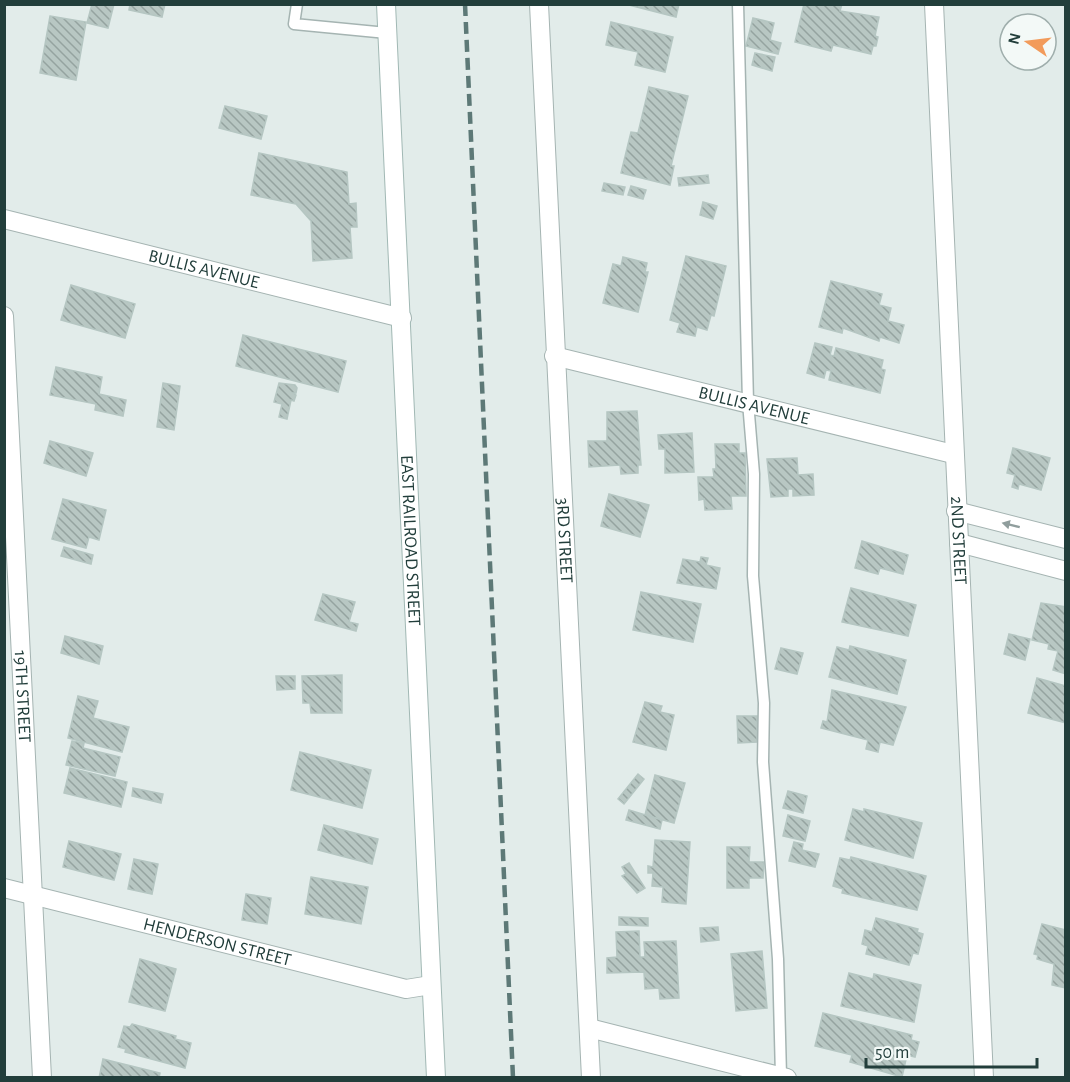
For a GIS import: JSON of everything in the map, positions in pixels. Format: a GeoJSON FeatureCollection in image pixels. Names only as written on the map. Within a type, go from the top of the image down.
{"type":"FeatureCollection","features":[{"type":"Feature","properties":{"kind":"street","name":"EAST RAILROAD STREET"},"geometry":{"type":"LineString","coordinates":[[386,4],[436,1077]]}},
{"type":"Feature","properties":{"kind":"street","name":"3RD STREET"},"geometry":{"type":"LineString","coordinates":[[539,4],[554,357],[591,1077]]}},
{"type":"Feature","properties":{"kind":"street","name":"2ND STREET"},"geometry":{"type":"LineString","coordinates":[[934,4],[953,454],[984,1077]]}},
{"type":"Feature","properties":{"kind":"street","name":"BULLIS AVENUE"},"geometry":{"type":"LineString","coordinates":[[4,219],[402,318]]}},
{"type":"Feature","properties":{"kind":"street","name":"19TH STREET"},"geometry":{"type":"LineString","coordinates":[[4,316],[42,1077]]}},
{"type":"Feature","properties":{"kind":"street","name":"BULLIS AVENUE"},"geometry":{"type":"LineString","coordinates":[[554,357],[748,402],[953,454]]}},
{"type":"Feature","properties":{"kind":"street"},"geometry":{"type":"LineString","coordinates":[[956,511],[1065,539]]}},
{"type":"Feature","properties":{"kind":"street"},"geometry":{"type":"LineString","coordinates":[[958,543],[1065,571]]}},
{"type":"Feature","properties":{"kind":"street","name":"HENDERSON STREET"},"geometry":{"type":"LineString","coordinates":[[4,888],[406,989],[431,985]]}},
{"type":"Feature","properties":{"kind":"street"},"geometry":{"type":"LineString","coordinates":[[589,1028],[784,1077]]}},
{"type":"Feature","properties":{"kind":"lane"},"geometry":{"type":"LineString","coordinates":[[297,4],[294,24],[387,33]]}},
{"type":"Feature","properties":{"kind":"lane"},"geometry":{"type":"LineString","coordinates":[[738,4],[748,402],[754,474],[753,576],[764,703],[763,762],[778,959],[784,1077]]}},
{"type":"Feature","properties":{"kind":"building"},"geometry":{"type":"Polygon","coordinates":[[[92,4],[114,4],[108,28],[87,23],[92,4]]]}},
{"type":"Feature","properties":{"kind":"building"},"geometry":{"type":"Polygon","coordinates":[[[130,4],[165,4],[162,17],[129,10],[130,4]]]}},
{"type":"Feature","properties":{"kind":"building"},"geometry":{"type":"Polygon","coordinates":[[[625,4],[679,4],[676,17],[625,4]]]}},
{"type":"Feature","properties":{"kind":"building"},"geometry":{"type":"Polygon","coordinates":[[[804,4],[842,4],[840,11],[879,17],[875,36],[878,37],[871,54],[833,45],[831,51],[795,42],[804,4]]]}},
{"type":"Feature","properties":{"kind":"building"},"geometry":{"type":"Polygon","coordinates":[[[50,16],[86,22],[76,80],[40,73],[50,16]]]}},
{"type":"Feature","properties":{"kind":"building"},"geometry":{"type":"Polygon","coordinates":[[[753,18],[774,23],[770,40],[781,43],[778,54],[746,46],[753,18]]]}},
{"type":"Feature","properties":{"kind":"building"},"geometry":{"type":"Polygon","coordinates":[[[611,22],[673,37],[665,72],[635,65],[638,52],[606,45],[611,22]]]}},
{"type":"Feature","properties":{"kind":"building"},"geometry":{"type":"Polygon","coordinates":[[[755,53],[775,57],[772,71],[752,65],[755,53]]]}},
{"type":"Feature","properties":{"kind":"building"},"geometry":{"type":"Polygon","coordinates":[[[649,87],[688,96],[671,166],[674,166],[670,185],[621,173],[631,132],[638,133],[649,87]]]}},
{"type":"Feature","properties":{"kind":"building"},"geometry":{"type":"Polygon","coordinates":[[[225,106],[267,116],[261,139],[219,128],[225,106]]]}},
{"type":"Feature","properties":{"kind":"building"},"geometry":{"type":"Polygon","coordinates":[[[259,153],[347,172],[349,204],[356,203],[357,227],[350,227],[352,258],[313,261],[311,221],[296,204],[251,195],[259,153]]]}},
{"type":"Feature","properties":{"kind":"building"},"geometry":{"type":"Polygon","coordinates":[[[708,175],[709,183],[679,186],[678,178],[708,175]]]}},
{"type":"Feature","properties":{"kind":"building"},"geometry":{"type":"Polygon","coordinates":[[[604,183],[625,187],[623,195],[602,191],[604,183]]]}},
{"type":"Feature","properties":{"kind":"building"},"geometry":{"type":"Polygon","coordinates":[[[631,186],[646,190],[643,199],[628,195],[631,186]]]}},
{"type":"Feature","properties":{"kind":"building"},"geometry":{"type":"Polygon","coordinates":[[[703,202],[717,206],[713,219],[700,215],[703,202]]]}},
{"type":"Feature","properties":{"kind":"building"},"geometry":{"type":"Polygon","coordinates":[[[686,256],[726,266],[714,316],[711,315],[707,330],[697,327],[695,336],[677,332],[680,323],[670,320],[686,256]]]}},
{"type":"Feature","properties":{"kind":"building"},"geometry":{"type":"Polygon","coordinates":[[[623,257],[647,263],[645,272],[648,272],[638,312],[603,303],[613,264],[621,266],[623,257]]]}},
{"type":"Feature","properties":{"kind":"building"},"geometry":{"type":"Polygon","coordinates":[[[831,281],[882,294],[879,305],[891,308],[888,321],[904,325],[899,343],[880,337],[879,341],[843,328],[842,333],[819,327],[831,281]]]}},
{"type":"Feature","properties":{"kind":"building"},"geometry":{"type":"Polygon","coordinates":[[[71,285],[135,304],[125,338],[61,320],[71,285]]]}},
{"type":"Feature","properties":{"kind":"building"},"geometry":{"type":"Polygon","coordinates":[[[243,335],[346,361],[338,392],[236,366],[243,335]]]}},
{"type":"Feature","properties":{"kind":"building"},"geometry":{"type":"Polygon","coordinates":[[[815,343],[832,347],[830,355],[834,356],[836,348],[883,360],[881,369],[885,370],[880,393],[829,380],[831,371],[826,370],[824,378],[807,373],[815,343]]]}},
{"type":"Feature","properties":{"kind":"building"},"geometry":{"type":"Polygon","coordinates":[[[56,367],[102,377],[99,394],[126,400],[123,416],[95,410],[96,404],[50,395],[56,367]]]}},
{"type":"Feature","properties":{"kind":"building"},"geometry":{"type":"Polygon","coordinates":[[[163,383],[180,386],[174,430],[157,427],[163,383]]]}},
{"type":"Feature","properties":{"kind":"building"},"geometry":{"type":"Polygon","coordinates":[[[279,383],[295,385],[297,388],[296,393],[293,393],[296,395],[294,401],[291,400],[287,419],[279,417],[282,404],[274,402],[279,383]]]}},
{"type":"Feature","properties":{"kind":"building"},"geometry":{"type":"Polygon","coordinates":[[[637,411],[641,465],[638,465],[638,473],[621,474],[620,465],[589,467],[588,441],[607,441],[607,412],[637,411]]]}},
{"type":"Feature","properties":{"kind":"building"},"geometry":{"type":"Polygon","coordinates":[[[692,433],[694,472],[665,473],[665,449],[659,449],[658,435],[692,433]]]}},
{"type":"Feature","properties":{"kind":"building"},"geometry":{"type":"Polygon","coordinates":[[[50,441],[93,453],[86,476],[44,463],[50,441]]]}},
{"type":"Feature","properties":{"kind":"building"},"geometry":{"type":"Polygon","coordinates":[[[715,444],[739,444],[739,453],[745,453],[746,496],[731,496],[732,509],[705,510],[704,499],[699,500],[698,477],[714,477],[715,444]]]}},
{"type":"Feature","properties":{"kind":"building"},"geometry":{"type":"Polygon","coordinates":[[[1013,448],[1050,458],[1041,490],[1019,484],[1018,489],[1012,487],[1015,475],[1007,473],[1013,448]]]}},
{"type":"Feature","properties":{"kind":"building"},"geometry":{"type":"Polygon","coordinates":[[[797,458],[798,475],[813,474],[814,495],[793,496],[793,489],[788,489],[788,496],[771,497],[767,459],[797,458]]]}},
{"type":"Feature","properties":{"kind":"building"},"geometry":{"type":"Polygon","coordinates":[[[609,494],[649,505],[640,537],[601,526],[609,494]]]}},
{"type":"Feature","properties":{"kind":"building"},"geometry":{"type":"Polygon","coordinates":[[[63,499],[106,510],[99,540],[89,537],[86,548],[52,539],[63,499]]]}},
{"type":"Feature","properties":{"kind":"building"},"geometry":{"type":"Polygon","coordinates":[[[862,541],[908,555],[903,574],[880,568],[878,574],[855,568],[862,541]]]}},
{"type":"Feature","properties":{"kind":"building"},"geometry":{"type":"Polygon","coordinates":[[[64,547],[93,555],[91,564],[61,556],[64,547]]]}},
{"type":"Feature","properties":{"kind":"building"},"geometry":{"type":"Polygon","coordinates":[[[701,557],[708,558],[706,565],[720,568],[716,589],[677,583],[683,559],[700,562],[701,557]]]}},
{"type":"Feature","properties":{"kind":"building"},"geometry":{"type":"Polygon","coordinates":[[[851,588],[916,605],[908,636],[842,622],[851,588]]]}},
{"type":"Feature","properties":{"kind":"building"},"geometry":{"type":"Polygon","coordinates":[[[641,592],[701,604],[693,642],[633,630],[641,592]]]}},
{"type":"Feature","properties":{"kind":"building"},"geometry":{"type":"Polygon","coordinates":[[[323,594],[355,602],[349,622],[358,624],[356,631],[315,620],[323,594]]]}},
{"type":"Feature","properties":{"kind":"building"},"geometry":{"type":"Polygon","coordinates":[[[1041,603],[1066,607],[1066,674],[1053,670],[1058,651],[1048,649],[1049,644],[1032,640],[1041,603]]]}},
{"type":"Feature","properties":{"kind":"building"},"geometry":{"type":"Polygon","coordinates":[[[1009,634],[1030,639],[1025,660],[1004,654],[1009,634]]]}},
{"type":"Feature","properties":{"kind":"building"},"geometry":{"type":"Polygon","coordinates":[[[65,636],[103,646],[99,664],[61,653],[65,636]]]}},
{"type":"Feature","properties":{"kind":"building"},"geometry":{"type":"Polygon","coordinates":[[[850,646],[906,660],[897,694],[829,677],[837,647],[849,650],[850,646]]]}},
{"type":"Feature","properties":{"kind":"building"},"geometry":{"type":"Polygon","coordinates":[[[781,648],[803,653],[797,674],[775,669],[781,648]]]}},
{"type":"Feature","properties":{"kind":"building"},"geometry":{"type":"Polygon","coordinates":[[[342,675],[342,713],[311,713],[310,703],[303,703],[302,676],[342,675]]]}},
{"type":"Feature","properties":{"kind":"building"},"geometry":{"type":"Polygon","coordinates":[[[276,676],[295,676],[295,689],[277,690],[276,676]]]}},
{"type":"Feature","properties":{"kind":"building"},"geometry":{"type":"Polygon","coordinates":[[[1037,678],[1066,686],[1066,723],[1028,713],[1037,678]]]}},
{"type":"Feature","properties":{"kind":"building"},"geometry":{"type":"Polygon","coordinates":[[[832,690],[906,707],[893,745],[880,742],[878,752],[866,749],[868,740],[821,728],[823,721],[827,722],[832,690]]]}},
{"type":"Feature","properties":{"kind":"building"},"geometry":{"type":"Polygon","coordinates":[[[78,696],[98,701],[93,718],[129,727],[122,752],[68,738],[78,696]]]}},
{"type":"Feature","properties":{"kind":"building"},"geometry":{"type":"Polygon","coordinates":[[[645,702],[662,706],[660,712],[674,715],[666,750],[633,742],[645,702]]]}},
{"type":"Feature","properties":{"kind":"building"},"geometry":{"type":"Polygon","coordinates":[[[737,716],[757,716],[757,742],[738,743],[737,716]]]}},
{"type":"Feature","properties":{"kind":"building"},"geometry":{"type":"Polygon","coordinates":[[[72,741],[84,743],[83,748],[120,757],[115,776],[66,765],[72,741]]]}},
{"type":"Feature","properties":{"kind":"building"},"geometry":{"type":"Polygon","coordinates":[[[300,752],[371,770],[362,808],[291,790],[300,752]]]}},
{"type":"Feature","properties":{"kind":"building"},"geometry":{"type":"Polygon","coordinates":[[[70,768],[127,782],[121,807],[64,793],[70,768]]]}},
{"type":"Feature","properties":{"kind":"building"},"geometry":{"type":"Polygon","coordinates":[[[638,774],[644,779],[624,804],[618,799],[638,774]]]}},
{"type":"Feature","properties":{"kind":"building"},"geometry":{"type":"Polygon","coordinates":[[[655,775],[685,783],[674,823],[645,815],[655,775]]]}},
{"type":"Feature","properties":{"kind":"building"},"geometry":{"type":"Polygon","coordinates":[[[133,788],[163,794],[161,803],[132,796],[133,788]]]}},
{"type":"Feature","properties":{"kind":"building"},"geometry":{"type":"Polygon","coordinates":[[[788,791],[807,796],[803,813],[783,808],[788,791]]]}},
{"type":"Feature","properties":{"kind":"building"},"geometry":{"type":"Polygon","coordinates":[[[853,809],[864,812],[864,809],[922,823],[913,858],[845,840],[853,809]]]}},
{"type":"Feature","properties":{"kind":"building"},"geometry":{"type":"Polygon","coordinates":[[[629,810],[662,820],[660,829],[626,820],[629,810]]]}},
{"type":"Feature","properties":{"kind":"building"},"geometry":{"type":"Polygon","coordinates":[[[788,815],[810,821],[805,841],[783,836],[788,815]]]}},
{"type":"Feature","properties":{"kind":"building"},"geometry":{"type":"Polygon","coordinates":[[[324,825],[378,839],[372,864],[318,850],[324,825]]]}},
{"type":"Feature","properties":{"kind":"building"},"geometry":{"type":"Polygon","coordinates":[[[655,840],[690,842],[686,904],[662,902],[663,887],[652,886],[653,873],[648,873],[648,866],[653,867],[655,840]]]}},
{"type":"Feature","properties":{"kind":"building"},"geometry":{"type":"Polygon","coordinates":[[[69,841],[121,854],[114,880],[63,867],[69,841]]]}},
{"type":"Feature","properties":{"kind":"building"},"geometry":{"type":"Polygon","coordinates":[[[794,842],[803,844],[802,850],[819,854],[815,867],[789,861],[794,842]]]}},
{"type":"Feature","properties":{"kind":"building"},"geometry":{"type":"Polygon","coordinates":[[[727,847],[750,847],[749,862],[764,862],[763,878],[749,878],[749,888],[727,888],[727,847]]]}},
{"type":"Feature","properties":{"kind":"building"},"geometry":{"type":"Polygon","coordinates":[[[851,857],[926,876],[917,910],[842,893],[843,889],[833,886],[840,858],[850,860],[851,857]]]}},
{"type":"Feature","properties":{"kind":"building"},"geometry":{"type":"Polygon","coordinates":[[[134,859],[158,864],[152,894],[128,889],[134,859]]]}},
{"type":"Feature","properties":{"kind":"building"},"geometry":{"type":"Polygon","coordinates":[[[629,863],[645,888],[637,893],[622,876],[626,874],[622,867],[629,863]]]}},
{"type":"Feature","properties":{"kind":"building"},"geometry":{"type":"Polygon","coordinates":[[[311,877],[368,887],[361,924],[305,914],[311,877]]]}},
{"type":"Feature","properties":{"kind":"building"},"geometry":{"type":"Polygon","coordinates":[[[246,894],[271,898],[267,924],[242,920],[246,894]]]}},
{"type":"Feature","properties":{"kind":"building"},"geometry":{"type":"Polygon","coordinates":[[[619,917],[648,918],[648,926],[619,925],[619,917]]]}},
{"type":"Feature","properties":{"kind":"building"},"geometry":{"type":"Polygon","coordinates":[[[876,918],[918,929],[917,932],[923,934],[918,954],[913,953],[909,965],[866,954],[868,946],[862,944],[865,930],[872,932],[876,918]]]}},
{"type":"Feature","properties":{"kind":"building"},"geometry":{"type":"Polygon","coordinates":[[[1042,924],[1066,930],[1066,988],[1052,985],[1054,964],[1037,959],[1038,955],[1034,954],[1042,924]]]}},
{"type":"Feature","properties":{"kind":"building"},"geometry":{"type":"Polygon","coordinates":[[[718,927],[719,940],[701,942],[700,928],[718,927]]]}},
{"type":"Feature","properties":{"kind":"building"},"geometry":{"type":"Polygon","coordinates":[[[639,931],[640,957],[645,957],[644,942],[676,941],[679,998],[660,999],[659,988],[645,989],[644,972],[607,973],[607,958],[617,957],[616,932],[639,931]]]}},
{"type":"Feature","properties":{"kind":"building"},"geometry":{"type":"Polygon","coordinates":[[[762,951],[767,1008],[736,1011],[731,954],[762,951]]]}},
{"type":"Feature","properties":{"kind":"building"},"geometry":{"type":"Polygon","coordinates":[[[140,959],[176,969],[165,1011],[129,1002],[140,959]]]}},
{"type":"Feature","properties":{"kind":"building"},"geometry":{"type":"Polygon","coordinates":[[[849,973],[873,979],[874,974],[921,985],[914,1022],[841,1006],[849,973]]]}},
{"type":"Feature","properties":{"kind":"building"},"geometry":{"type":"Polygon","coordinates":[[[823,1013],[912,1035],[911,1040],[919,1042],[915,1057],[907,1055],[902,1077],[850,1062],[852,1055],[815,1046],[823,1013]]]}},
{"type":"Feature","properties":{"kind":"building"},"geometry":{"type":"Polygon","coordinates":[[[132,1024],[176,1036],[175,1039],[191,1043],[185,1068],[125,1052],[126,1049],[118,1047],[124,1026],[130,1027],[132,1024]]]}},
{"type":"Feature","properties":{"kind":"building"},"geometry":{"type":"Polygon","coordinates":[[[103,1059],[160,1073],[159,1078],[99,1078],[103,1059]]]}},
{"type":"Feature","properties":{"kind":"railway"},"geometry":{"type":"LineString","coordinates":[[465,4],[513,1078]]}}]}
